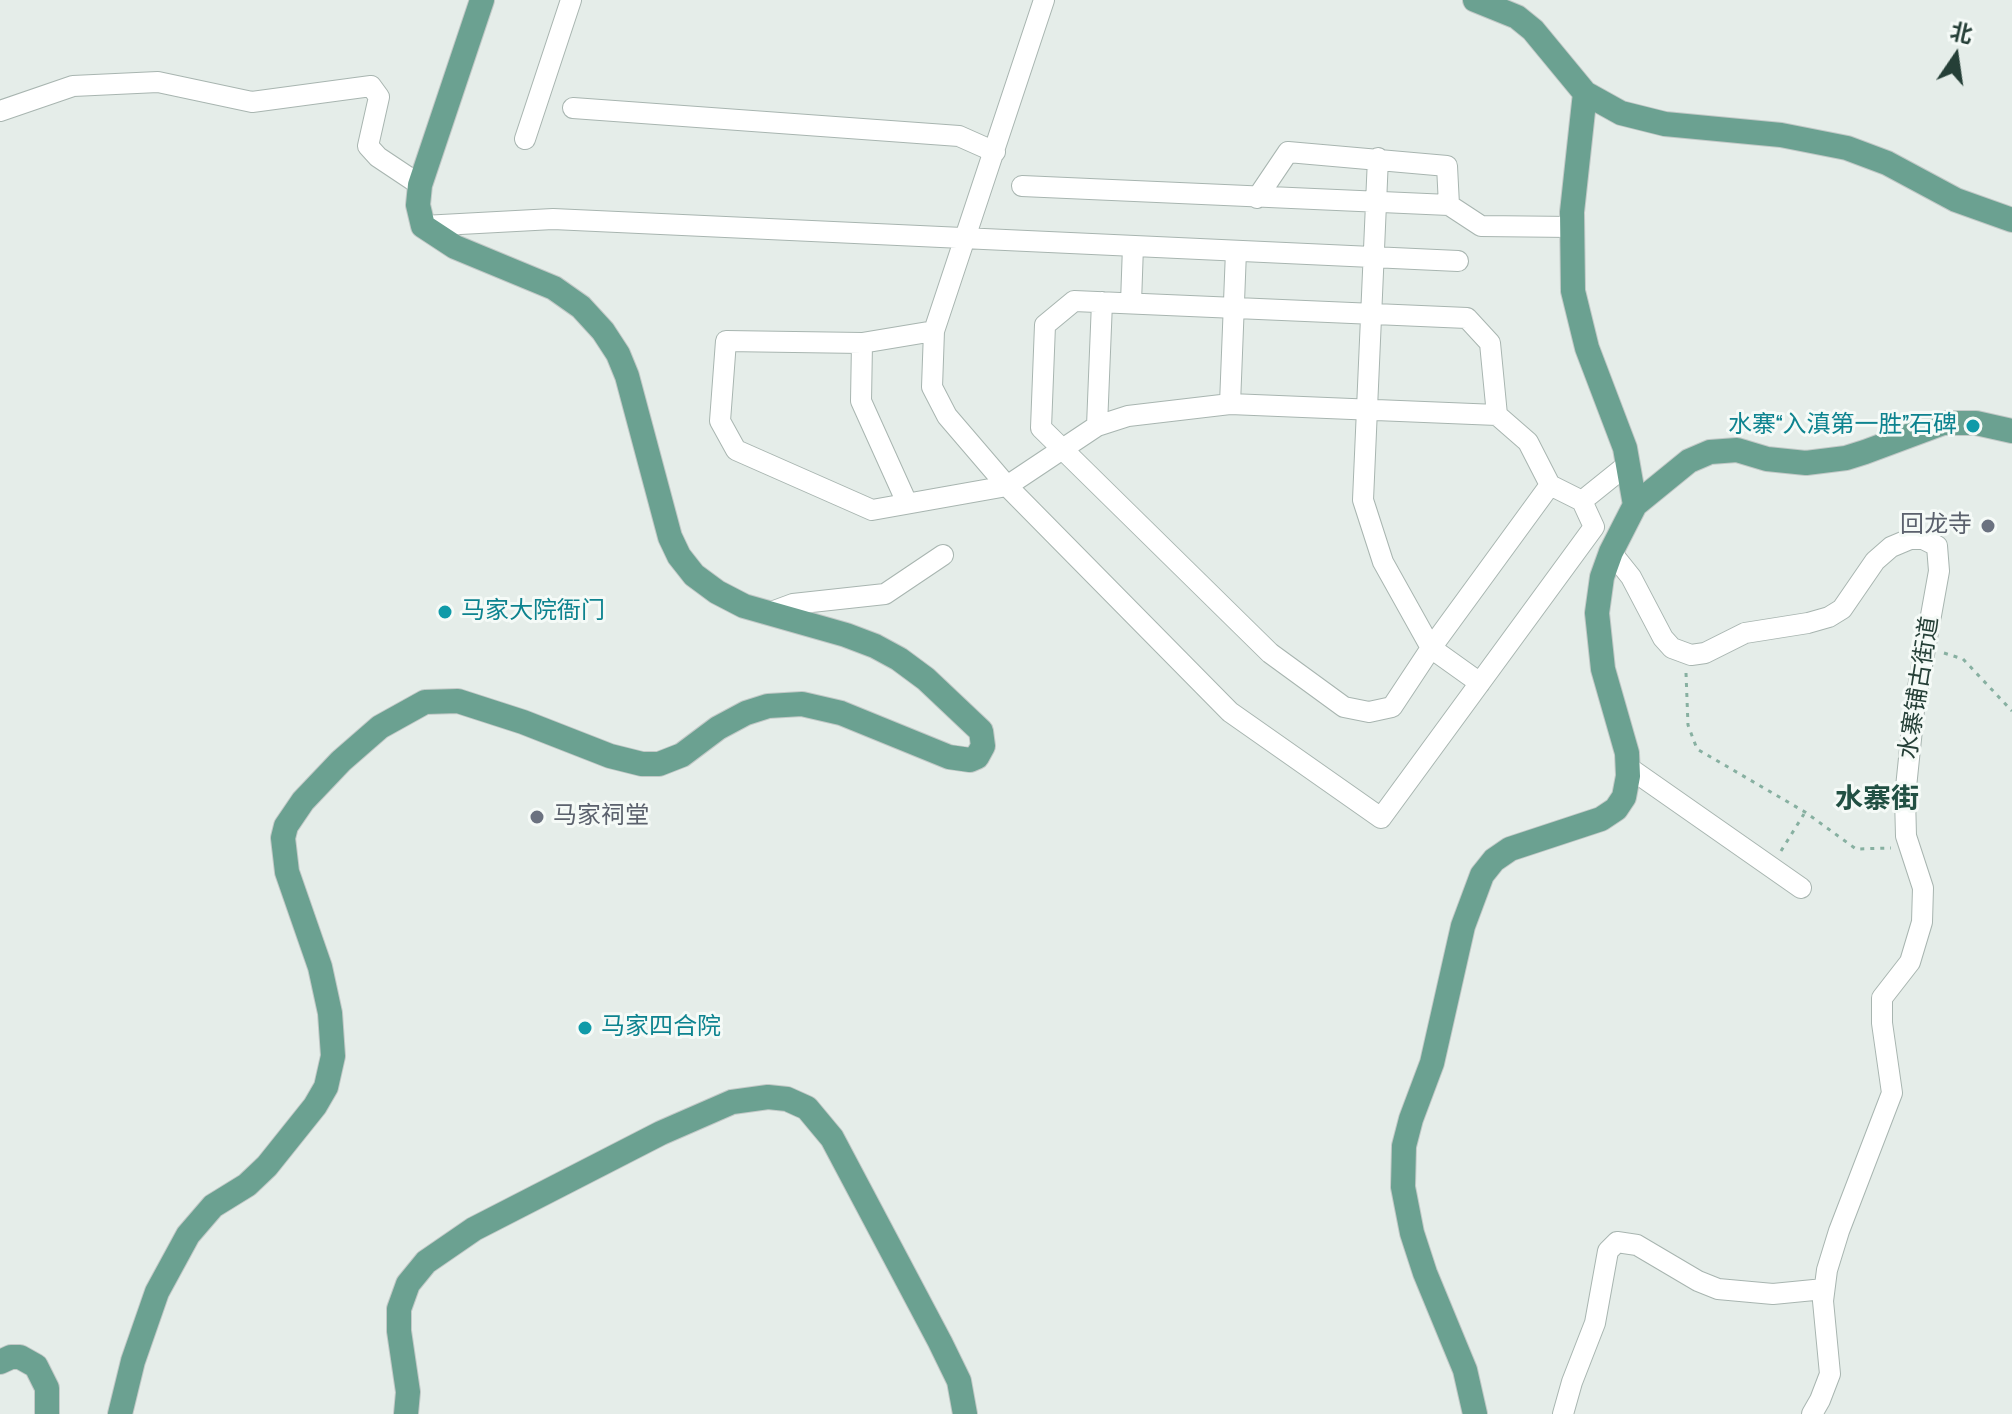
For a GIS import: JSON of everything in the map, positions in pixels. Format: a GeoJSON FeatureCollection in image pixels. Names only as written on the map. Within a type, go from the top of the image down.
{"type":"FeatureCollection","features":[{"type":"Feature","properties":{"kind":"main road"},"geometry":{"type":"LineString","coordinates":[[120,1414],[129,1373],[157,1292],[188,1235],[204,1213],[247,1185],[267,1166],[310,1113],[326,1087],[333,1056],[330,1013],[320,967],[287,872],[283,838],[286,826],[303,801],[341,761],[380,727],[425,702],[458,701],[610,756],[642,764],[659,764],[682,755],[718,728],[746,713],[768,706],[802,704],[841,713],[949,757],[970,760],[981,752],[984,738],[981,731],[926,679],[899,659],[846,635],[766,614],[717,592],[694,575],[679,556],[662,514],[627,376],[611,342],[593,319],[554,288],[455,247],[423,226],[418,205],[420,185],[482,0]]}},
{"type":"Feature","properties":{"kind":"main road"},"geometry":{"type":"LineString","coordinates":[[1475,0],[1505,11],[1533,30],[1585,93],[1621,113],[1678,125],[1781,135],[1847,148],[1887,163],[1956,200],[2012,220]]}},
{"type":"Feature","properties":{"kind":"main road"},"geometry":{"type":"LineString","coordinates":[[1585,93],[1572,227],[1572,276],[1578,318],[1623,440],[1635,505]]}},
{"type":"Feature","properties":{"kind":"main road"},"geometry":{"type":"LineString","coordinates":[[1475,1414],[1465,1370],[1412,1233],[1403,1187],[1407,1134],[1432,1063],[1463,926],[1482,875],[1494,860],[1510,849],[1610,815],[1624,797],[1628,767],[1622,729],[1603,669],[1598,599],[1611,552],[1635,505],[1689,461],[1710,452],[1737,450],[1767,459],[1806,463],[1856,455],[1943,423],[1976,423],[2012,431]]}},
{"type":"Feature","properties":{"kind":"main road"},"geometry":{"type":"LineString","coordinates":[[406,1414],[408,1392],[399,1309],[408,1284],[426,1262],[474,1229],[661,1133],[732,1102],[768,1097],[787,1099],[807,1108],[832,1138],[953,1368],[965,1414]]}},
{"type":"Feature","properties":{"kind":"main road"},"geometry":{"type":"LineString","coordinates":[[0,1362],[20,1357],[36,1366],[47,1388],[47,1414]]}},
{"type":"Feature","properties":{"kind":"street"},"geometry":{"type":"LineString","coordinates":[[525,139],[571,0]]}},
{"type":"Feature","properties":{"kind":"street"},"geometry":{"type":"LineString","coordinates":[[934,331],[862,343],[726,341],[720,421],[736,450],[872,510],[1007,486],[1097,426],[1128,416],[1230,404],[1497,415],[1528,442],[1550,485],[1582,501],[1594,527],[1381,818],[1230,712],[1007,486],[947,416],[932,387],[934,331],[1044,0]]}},
{"type":"Feature","properties":{"kind":"street"},"geometry":{"type":"LineString","coordinates":[[0,111],[73,86],[158,82],[252,102],[371,86],[379,97],[368,146],[378,157],[420,185]]}},
{"type":"Feature","properties":{"kind":"street"},"geometry":{"type":"LineString","coordinates":[[573,108],[959,136],[995,152]]}},
{"type":"Feature","properties":{"kind":"street"},"geometry":{"type":"LineString","coordinates":[[1257,198],[1288,152],[1447,166],[1449,205]]}},
{"type":"Feature","properties":{"kind":"street"},"geometry":{"type":"LineString","coordinates":[[1378,158],[1363,500],[1383,562],[1431,648],[1480,683]]}},
{"type":"Feature","properties":{"kind":"street"},"geometry":{"type":"LineString","coordinates":[[1022,186],[1449,205],[1481,226],[1572,227]]}},
{"type":"Feature","properties":{"kind":"street"},"geometry":{"type":"LineString","coordinates":[[423,226],[553,219],[1458,261]]}},
{"type":"Feature","properties":{"kind":"street"},"geometry":{"type":"LineString","coordinates":[[1131,303],[1133,246]]}},
{"type":"Feature","properties":{"kind":"street"},"geometry":{"type":"LineString","coordinates":[[1230,404],[1236,251]]}},
{"type":"Feature","properties":{"kind":"street"},"geometry":{"type":"LineString","coordinates":[[1497,415],[1490,343],[1467,318],[1074,301],[1045,325],[1041,428],[1270,653],[1344,707],[1369,712],[1392,707],[1431,648],[1550,485]]}},
{"type":"Feature","properties":{"kind":"street"},"geometry":{"type":"LineString","coordinates":[[1097,426],[1102,302]]}},
{"type":"Feature","properties":{"kind":"street"},"geometry":{"type":"LineString","coordinates":[[862,343],[861,401],[907,503]]}},
{"type":"Feature","properties":{"kind":"street"},"geometry":{"type":"LineString","coordinates":[[1582,501],[1628,464]]}},
{"type":"Feature","properties":{"kind":"street","name":"水寨铺古街道"},"geometry":{"type":"LineString","coordinates":[[1685,653],[1705,653],[1745,633],[1829,617],[1842,609],[1875,561],[1891,547],[1910,539],[1923,539],[1937,546],[1939,571],[1906,773],[1905,818],[1909,847],[1919,873],[1924,903],[1918,942],[1910,962],[1882,998],[1882,1023],[1892,1093],[1839,1231],[1824,1289],[1830,1374],[1812,1414]]}},
{"type":"Feature","properties":{"kind":"street"},"geometry":{"type":"LineString","coordinates":[[1611,552],[1631,577],[1663,638],[1672,648],[1685,653]]}},
{"type":"Feature","properties":{"kind":"street"},"geometry":{"type":"LineString","coordinates":[[766,614],[793,604],[885,594],[943,555]]}},
{"type":"Feature","properties":{"kind":"street"},"geometry":{"type":"LineString","coordinates":[[1628,767],[1801,888]]}},
{"type":"Feature","properties":{"kind":"street"},"geometry":{"type":"LineString","coordinates":[[1563,1414],[1595,1323],[1608,1251],[1617,1242],[1637,1245],[1698,1281],[1718,1289],[1773,1294],[1824,1289]]}},
{"type":"Feature","properties":{"kind":"path"},"geometry":{"type":"LineString","coordinates":[[1925,648],[1963,659],[2012,711]]}},
{"type":"Feature","properties":{"kind":"path"},"geometry":{"type":"LineString","coordinates":[[1685,653],[1688,725],[1697,749],[1805,812],[1856,849],[1909,847]]}},
{"type":"Feature","properties":{"kind":"path"},"geometry":{"type":"LineString","coordinates":[[1770,868],[1805,812]]}},
{"type":"Feature","properties":{"kind":"place","name":"水寨“入滇第一胜”石碑"},"geometry":{"type":"Point","coordinates":[1973,426]}},
{"type":"Feature","properties":{"kind":"place","name":"回龙寺"},"geometry":{"type":"Point","coordinates":[1988,526]}},
{"type":"Feature","properties":{"kind":"place","name":"马家大院衙门"},"geometry":{"type":"Point","coordinates":[445,612]}},
{"type":"Feature","properties":{"kind":"place","name":"马家祠堂"},"geometry":{"type":"Point","coordinates":[537,817]}},
{"type":"Feature","properties":{"kind":"place","name":"马家四合院"},"geometry":{"type":"Point","coordinates":[585,1028]}},
{"type":"Feature","properties":{"kind":"district","name":"水寨街"},"geometry":{"type":"Point","coordinates":[1877,800]}}]}
